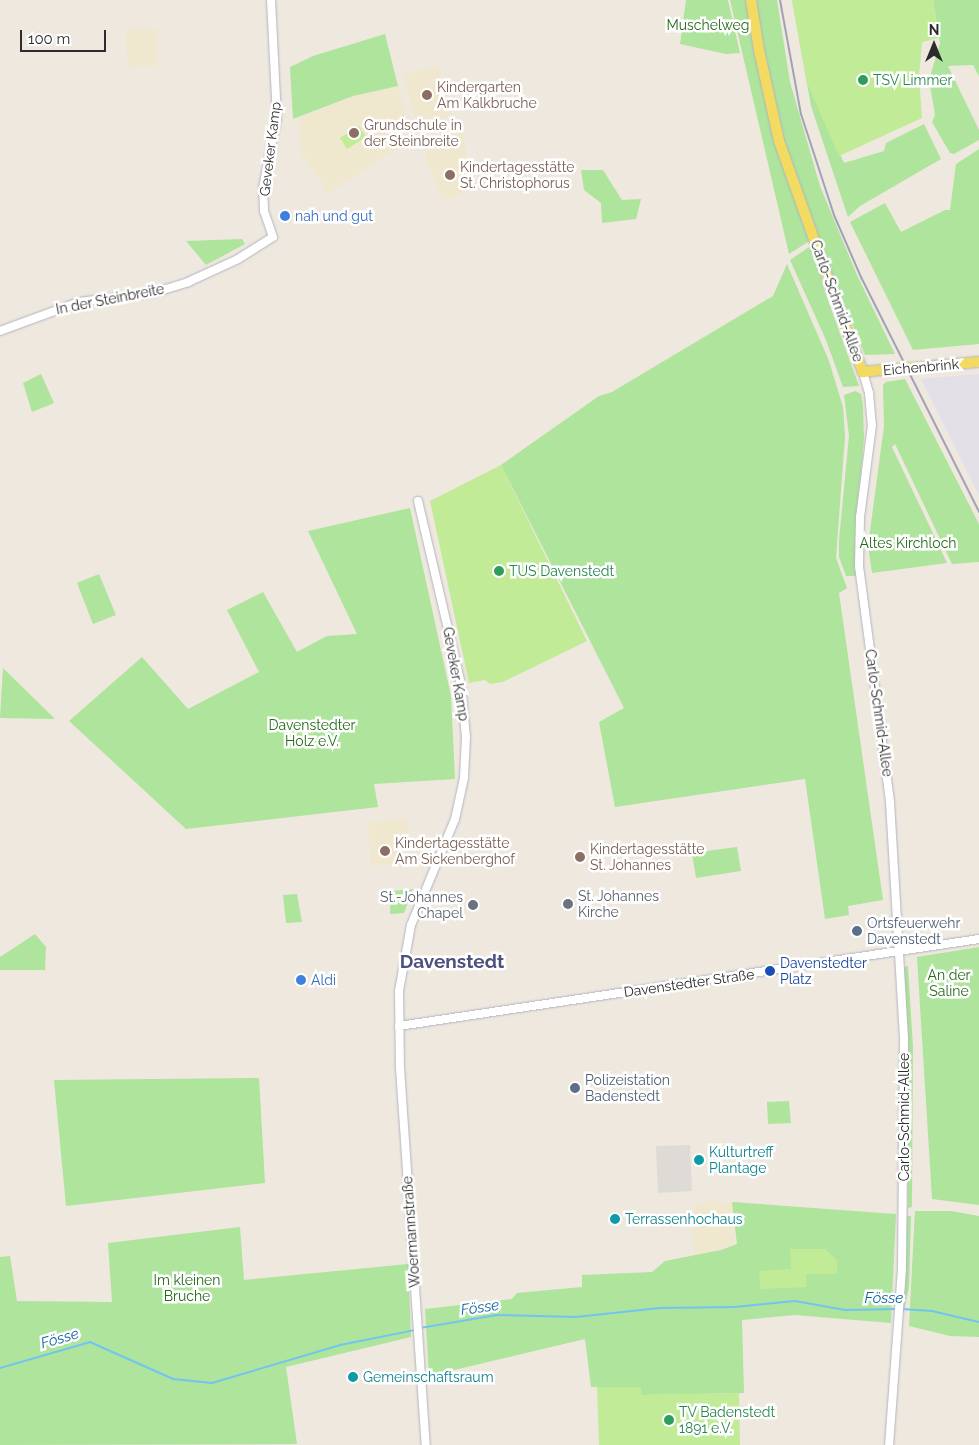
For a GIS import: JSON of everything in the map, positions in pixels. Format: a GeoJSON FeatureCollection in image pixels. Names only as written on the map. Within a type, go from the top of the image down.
{"type":"FeatureCollection","features":[{"type":"Feature","properties":{"kind":"main road","name":"Carlo-Schmid-Allee"},"geometry":{"type":"LineString","coordinates":[[752,0],[760,58],[779,141],[863,372]]}},
{"type":"Feature","properties":{"kind":"main road","name":"Eichenbrink"},"geometry":{"type":"LineString","coordinates":[[863,372],[979,362]]}},
{"type":"Feature","properties":{"kind":"street","name":"Geveker Kamp"},"geometry":{"type":"LineString","coordinates":[[271,0],[276,118],[263,188],[264,211],[273,237]]}},
{"type":"Feature","properties":{"kind":"street","name":"In der Steinbreite"},"geometry":{"type":"LineString","coordinates":[[0,331],[80,302],[150,294],[188,282],[238,259],[273,237]]}},
{"type":"Feature","properties":{"kind":"street","name":"Carlo-Schmid-Allee"},"geometry":{"type":"LineString","coordinates":[[863,372],[870,393],[872,425],[860,525],[860,572],[887,770],[899,952],[905,1109],[900,1315],[889,1445]]}},
{"type":"Feature","properties":{"kind":"street","name":"Geveker Kamp"},"geometry":{"type":"LineString","coordinates":[[399,1022],[400,976],[407,939],[455,819],[466,753],[461,685],[418,501]]}},
{"type":"Feature","properties":{"kind":"street","name":"Davenstedter Straße"},"geometry":{"type":"LineString","coordinates":[[399,1022],[979,940]]}},
{"type":"Feature","properties":{"kind":"street","name":"Woermannstraße"},"geometry":{"type":"LineString","coordinates":[[399,1022],[426,1445]]}},
{"type":"Feature","properties":{"kind":"shaded area"},"geometry":{"type":"Polygon","coordinates":[[[125,29],[157,29],[157,66],[128,67],[125,29]]]}},
{"type":"Feature","properties":{"kind":"shaded area","name":"Kindergarten Am Kalkbruche"},"geometry":{"type":"Polygon","coordinates":[[[438,65],[452,115],[422,134],[419,133],[403,75],[438,65]]]}},
{"type":"Feature","properties":{"kind":"shaded area","name":"Grundschule in der Steinbreite"},"geometry":{"type":"Polygon","coordinates":[[[398,86],[410,140],[328,193],[301,154],[300,117],[353,96],[398,86]]]}},
{"type":"Feature","properties":{"kind":"shaded area","name":"Kindertagesstätte St. Christophorus"},"geometry":{"type":"Polygon","coordinates":[[[459,128],[465,137],[467,187],[466,192],[446,201],[442,199],[425,154],[427,149],[459,128]]]}},
{"type":"Feature","properties":{"kind":"shaded area"},"geometry":{"type":"Polygon","coordinates":[[[979,374],[979,495],[921,379],[979,374]]]}},
{"type":"Feature","properties":{"kind":"shaded area","name":"Kindertagesstätte Am Sickenberghof"},"geometry":{"type":"Polygon","coordinates":[[[407,818],[409,837],[398,839],[401,863],[371,866],[368,823],[407,818]]]}},
{"type":"Feature","properties":{"kind":"shaded area"},"geometry":{"type":"Polygon","coordinates":[[[690,1145],[692,1191],[658,1193],[656,1146],[690,1145]]]}},
{"type":"Feature","properties":{"kind":"shaded area"},"geometry":{"type":"Polygon","coordinates":[[[717,1200],[718,1204],[732,1202],[735,1244],[694,1257],[691,1226],[696,1225],[694,1203],[717,1200]]]}},
{"type":"Feature","properties":{"kind":"green space","name":"Muschelweg"},"geometry":{"type":"Polygon","coordinates":[[[686,0],[728,0],[740,53],[726,54],[680,44],[686,0]]]}},
{"type":"Feature","properties":{"kind":"green space"},"geometry":{"type":"Polygon","coordinates":[[[730,0],[748,0],[759,70],[811,240],[789,254],[730,0]]]}},
{"type":"Feature","properties":{"kind":"green space"},"geometry":{"type":"Polygon","coordinates":[[[756,0],[777,0],[790,82],[820,186],[857,275],[895,354],[865,355],[817,237],[782,136],[769,87],[756,0]]]}},
{"type":"Feature","properties":{"kind":"green space"},"geometry":{"type":"Polygon","coordinates":[[[792,0],[833,139],[844,163],[884,151],[886,143],[924,124],[941,159],[860,206],[848,217],[811,106],[792,0]]]}},
{"type":"Feature","properties":{"kind":"green space","name":"TSV Limmer"},"geometry":{"type":"Polygon","coordinates":[[[792,0],[933,0],[939,38],[922,42],[919,77],[922,118],[839,156],[807,83],[792,0]]]}},
{"type":"Feature","properties":{"kind":"green space"},"geometry":{"type":"Polygon","coordinates":[[[933,0],[979,0],[979,76],[973,65],[948,66],[979,130],[979,140],[954,154],[950,153],[932,122],[935,115],[929,80],[940,43],[933,0]]]}},
{"type":"Feature","properties":{"kind":"green space"},"geometry":{"type":"Polygon","coordinates":[[[385,34],[398,86],[353,96],[293,119],[290,67],[313,56],[385,34]]]}},
{"type":"Feature","properties":{"kind":"green space"},"geometry":{"type":"Polygon","coordinates":[[[359,126],[366,137],[347,149],[340,138],[359,126]]]}},
{"type":"Feature","properties":{"kind":"green space"},"geometry":{"type":"Polygon","coordinates":[[[979,149],[979,344],[913,350],[850,222],[885,203],[901,232],[945,210],[950,210],[956,164],[979,149]]]}},
{"type":"Feature","properties":{"kind":"green space"},"geometry":{"type":"Polygon","coordinates":[[[581,170],[603,170],[622,200],[641,199],[636,219],[602,223],[601,203],[584,190],[581,170]]]}},
{"type":"Feature","properties":{"kind":"green space"},"geometry":{"type":"Polygon","coordinates":[[[242,239],[245,244],[206,265],[186,241],[242,239]]]}},
{"type":"Feature","properties":{"kind":"green space"},"geometry":{"type":"Polygon","coordinates":[[[812,245],[825,292],[859,386],[843,387],[826,340],[790,260],[812,245]]]}},
{"type":"Feature","properties":{"kind":"green space"},"geometry":{"type":"Polygon","coordinates":[[[787,264],[829,361],[843,407],[845,436],[836,558],[847,588],[839,593],[883,900],[848,906],[849,915],[825,919],[805,779],[615,807],[599,722],[624,708],[501,465],[599,396],[612,392],[773,296],[787,264]]]}},
{"type":"Feature","properties":{"kind":"green space"},"geometry":{"type":"Polygon","coordinates":[[[41,374],[54,403],[32,412],[23,383],[41,374]]]}},
{"type":"Feature","properties":{"kind":"green space","name":"Altes Kirchloch"},"geometry":{"type":"Polygon","coordinates":[[[905,379],[979,524],[979,562],[952,564],[895,444],[892,447],[947,563],[872,573],[868,546],[884,426],[883,385],[886,382],[905,379]]]}},
{"type":"Feature","properties":{"kind":"green space"},"geometry":{"type":"Polygon","coordinates":[[[855,391],[861,394],[864,439],[856,527],[856,576],[846,576],[839,557],[849,436],[844,395],[855,391]]]}},
{"type":"Feature","properties":{"kind":"green space","name":"TUS Davenstedt"},"geometry":{"type":"Polygon","coordinates":[[[501,465],[587,641],[503,682],[490,684],[485,680],[469,683],[430,501],[501,465]]]}},
{"type":"Feature","properties":{"kind":"green space","name":"Davenstedter Holz e.V."},"geometry":{"type":"Polygon","coordinates":[[[410,508],[451,696],[455,779],[374,784],[378,807],[186,829],[69,721],[142,657],[188,709],[259,672],[227,610],[263,592],[297,652],[327,636],[357,634],[308,531],[410,508]]]}},
{"type":"Feature","properties":{"kind":"green space"},"geometry":{"type":"Polygon","coordinates":[[[99,574],[116,615],[93,624],[77,583],[99,574]]]}},
{"type":"Feature","properties":{"kind":"green space"},"geometry":{"type":"Polygon","coordinates":[[[3,668],[55,719],[0,718],[3,668]]]}},
{"type":"Feature","properties":{"kind":"green space"},"geometry":{"type":"Polygon","coordinates":[[[737,847],[741,871],[696,878],[692,853],[737,847]]]}},
{"type":"Feature","properties":{"kind":"green space"},"geometry":{"type":"Polygon","coordinates":[[[413,889],[404,913],[390,914],[391,891],[413,889]]]}},
{"type":"Feature","properties":{"kind":"green space"},"geometry":{"type":"Polygon","coordinates":[[[297,894],[302,922],[286,923],[283,895],[297,894]]]}},
{"type":"Feature","properties":{"kind":"green space"},"geometry":{"type":"Polygon","coordinates":[[[35,934],[46,947],[45,970],[0,970],[0,957],[35,934]]]}},
{"type":"Feature","properties":{"kind":"green space","name":"An der Saline"},"geometry":{"type":"Polygon","coordinates":[[[979,947],[979,1205],[932,1199],[917,957],[979,947]]]}},
{"type":"Feature","properties":{"kind":"green space"},"geometry":{"type":"Polygon","coordinates":[[[908,966],[913,1047],[912,1207],[908,1208],[908,1048],[904,967],[908,966]]]}},
{"type":"Feature","properties":{"kind":"green space"},"geometry":{"type":"Polygon","coordinates":[[[259,1078],[265,1183],[66,1206],[54,1080],[259,1078]]]}},
{"type":"Feature","properties":{"kind":"green space"},"geometry":{"type":"Polygon","coordinates":[[[789,1101],[791,1123],[768,1124],[767,1102],[789,1101]]]}},
{"type":"Feature","properties":{"kind":"green space"},"geometry":{"type":"Polygon","coordinates":[[[732,1202],[896,1214],[891,1323],[795,1315],[742,1320],[744,1393],[641,1395],[641,1387],[591,1387],[585,1339],[429,1376],[425,1309],[512,1299],[517,1293],[582,1287],[582,1275],[652,1272],[665,1261],[721,1250],[737,1244],[732,1202]]]}},
{"type":"Feature","properties":{"kind":"green space"},"geometry":{"type":"Polygon","coordinates":[[[915,1211],[951,1211],[979,1216],[979,1337],[950,1336],[909,1326],[915,1211]]]}},
{"type":"Feature","properties":{"kind":"green space"},"geometry":{"type":"Polygon","coordinates":[[[907,1216],[911,1216],[909,1288],[903,1314],[907,1216]]]}},
{"type":"Feature","properties":{"kind":"green space","name":"Im kleinen Bruche"},"geometry":{"type":"Polygon","coordinates":[[[240,1227],[244,1280],[408,1264],[411,1337],[286,1367],[297,1444],[0,1445],[0,1257],[10,1256],[17,1301],[112,1302],[108,1243],[240,1227]]]}},
{"type":"Feature","properties":{"kind":"green space"},"geometry":{"type":"Polygon","coordinates":[[[790,1249],[825,1249],[837,1260],[837,1274],[806,1274],[806,1287],[760,1289],[759,1271],[791,1269],[790,1249]]]}},
{"type":"Feature","properties":{"kind":"green space","name":"TV Badenstedt 1891 e.V."},"geometry":{"type":"Polygon","coordinates":[[[597,1387],[641,1387],[641,1395],[739,1393],[740,1445],[599,1445],[597,1387]]]}},
{"type":"Feature","properties":{"kind":"waterway","name":"Fösse"},"geometry":{"type":"LineString","coordinates":[[420,1328],[497,1315],[576,1317],[660,1308],[735,1307],[795,1301],[845,1310],[897,1309]]}},
{"type":"Feature","properties":{"kind":"waterway","name":"Fösse"},"geometry":{"type":"LineString","coordinates":[[902,1309],[932,1311],[979,1322]]}},
{"type":"Feature","properties":{"kind":"waterway","name":"Fösse"},"geometry":{"type":"LineString","coordinates":[[0,1368],[90,1342],[173,1379],[212,1383],[340,1345],[415,1330]]}},
{"type":"Feature","properties":{"kind":"railway"},"geometry":{"type":"LineString","coordinates":[[780,0],[801,114],[834,215],[861,277],[979,512]]}},
{"type":"Feature","properties":{"kind":"place","name":"TSV Limmer"},"geometry":{"type":"Point","coordinates":[863,80]}},
{"type":"Feature","properties":{"kind":"place","name":"Kindergarten Am Kalkbruche"},"geometry":{"type":"Point","coordinates":[427,95]}},
{"type":"Feature","properties":{"kind":"place","name":"Grundschule in der Steinbreite"},"geometry":{"type":"Point","coordinates":[354,133]}},
{"type":"Feature","properties":{"kind":"place","name":"Kindertagesstätte St. Christophorus"},"geometry":{"type":"Point","coordinates":[450,175]}},
{"type":"Feature","properties":{"kind":"place","name":"nah und gut"},"geometry":{"type":"Point","coordinates":[285,216]}},
{"type":"Feature","properties":{"kind":"place","name":"TUS Davenstedt"},"geometry":{"type":"Point","coordinates":[499,571]}},
{"type":"Feature","properties":{"kind":"place","name":"Kindertagesstätte Am Sickenberghof"},"geometry":{"type":"Point","coordinates":[385,851]}},
{"type":"Feature","properties":{"kind":"place","name":"Kindertagesstätte St. Johannes"},"geometry":{"type":"Point","coordinates":[580,857]}},
{"type":"Feature","properties":{"kind":"place","name":"St. Johannes Kirche"},"geometry":{"type":"Point","coordinates":[568,904]}},
{"type":"Feature","properties":{"kind":"place","name":"St.-Johannes Chapel"},"geometry":{"type":"Point","coordinates":[473,905]}},
{"type":"Feature","properties":{"kind":"place","name":"Ortsfeuerwehr Davenstedt"},"geometry":{"type":"Point","coordinates":[857,931]}},
{"type":"Feature","properties":{"kind":"place","name":"Davenstedter Platz"},"geometry":{"type":"Point","coordinates":[770,971]}},
{"type":"Feature","properties":{"kind":"place","name":"Aldi"},"geometry":{"type":"Point","coordinates":[301,980]}},
{"type":"Feature","properties":{"kind":"place","name":"Polizeistation Badenstedt"},"geometry":{"type":"Point","coordinates":[575,1088]}},
{"type":"Feature","properties":{"kind":"place","name":"Kulturtreff Plantage"},"geometry":{"type":"Point","coordinates":[699,1160]}},
{"type":"Feature","properties":{"kind":"place","name":"Terrassenhochaus"},"geometry":{"type":"Point","coordinates":[615,1219]}},
{"type":"Feature","properties":{"kind":"place","name":"Gemeinschaftsraum"},"geometry":{"type":"Point","coordinates":[353,1377]}},
{"type":"Feature","properties":{"kind":"place","name":"TV Badenstedt 1891 e.V."},"geometry":{"type":"Point","coordinates":[669,1420]}},
{"type":"Feature","properties":{"kind":"district","name":"Davenstedt"},"geometry":{"type":"Point","coordinates":[452,962]}}]}
